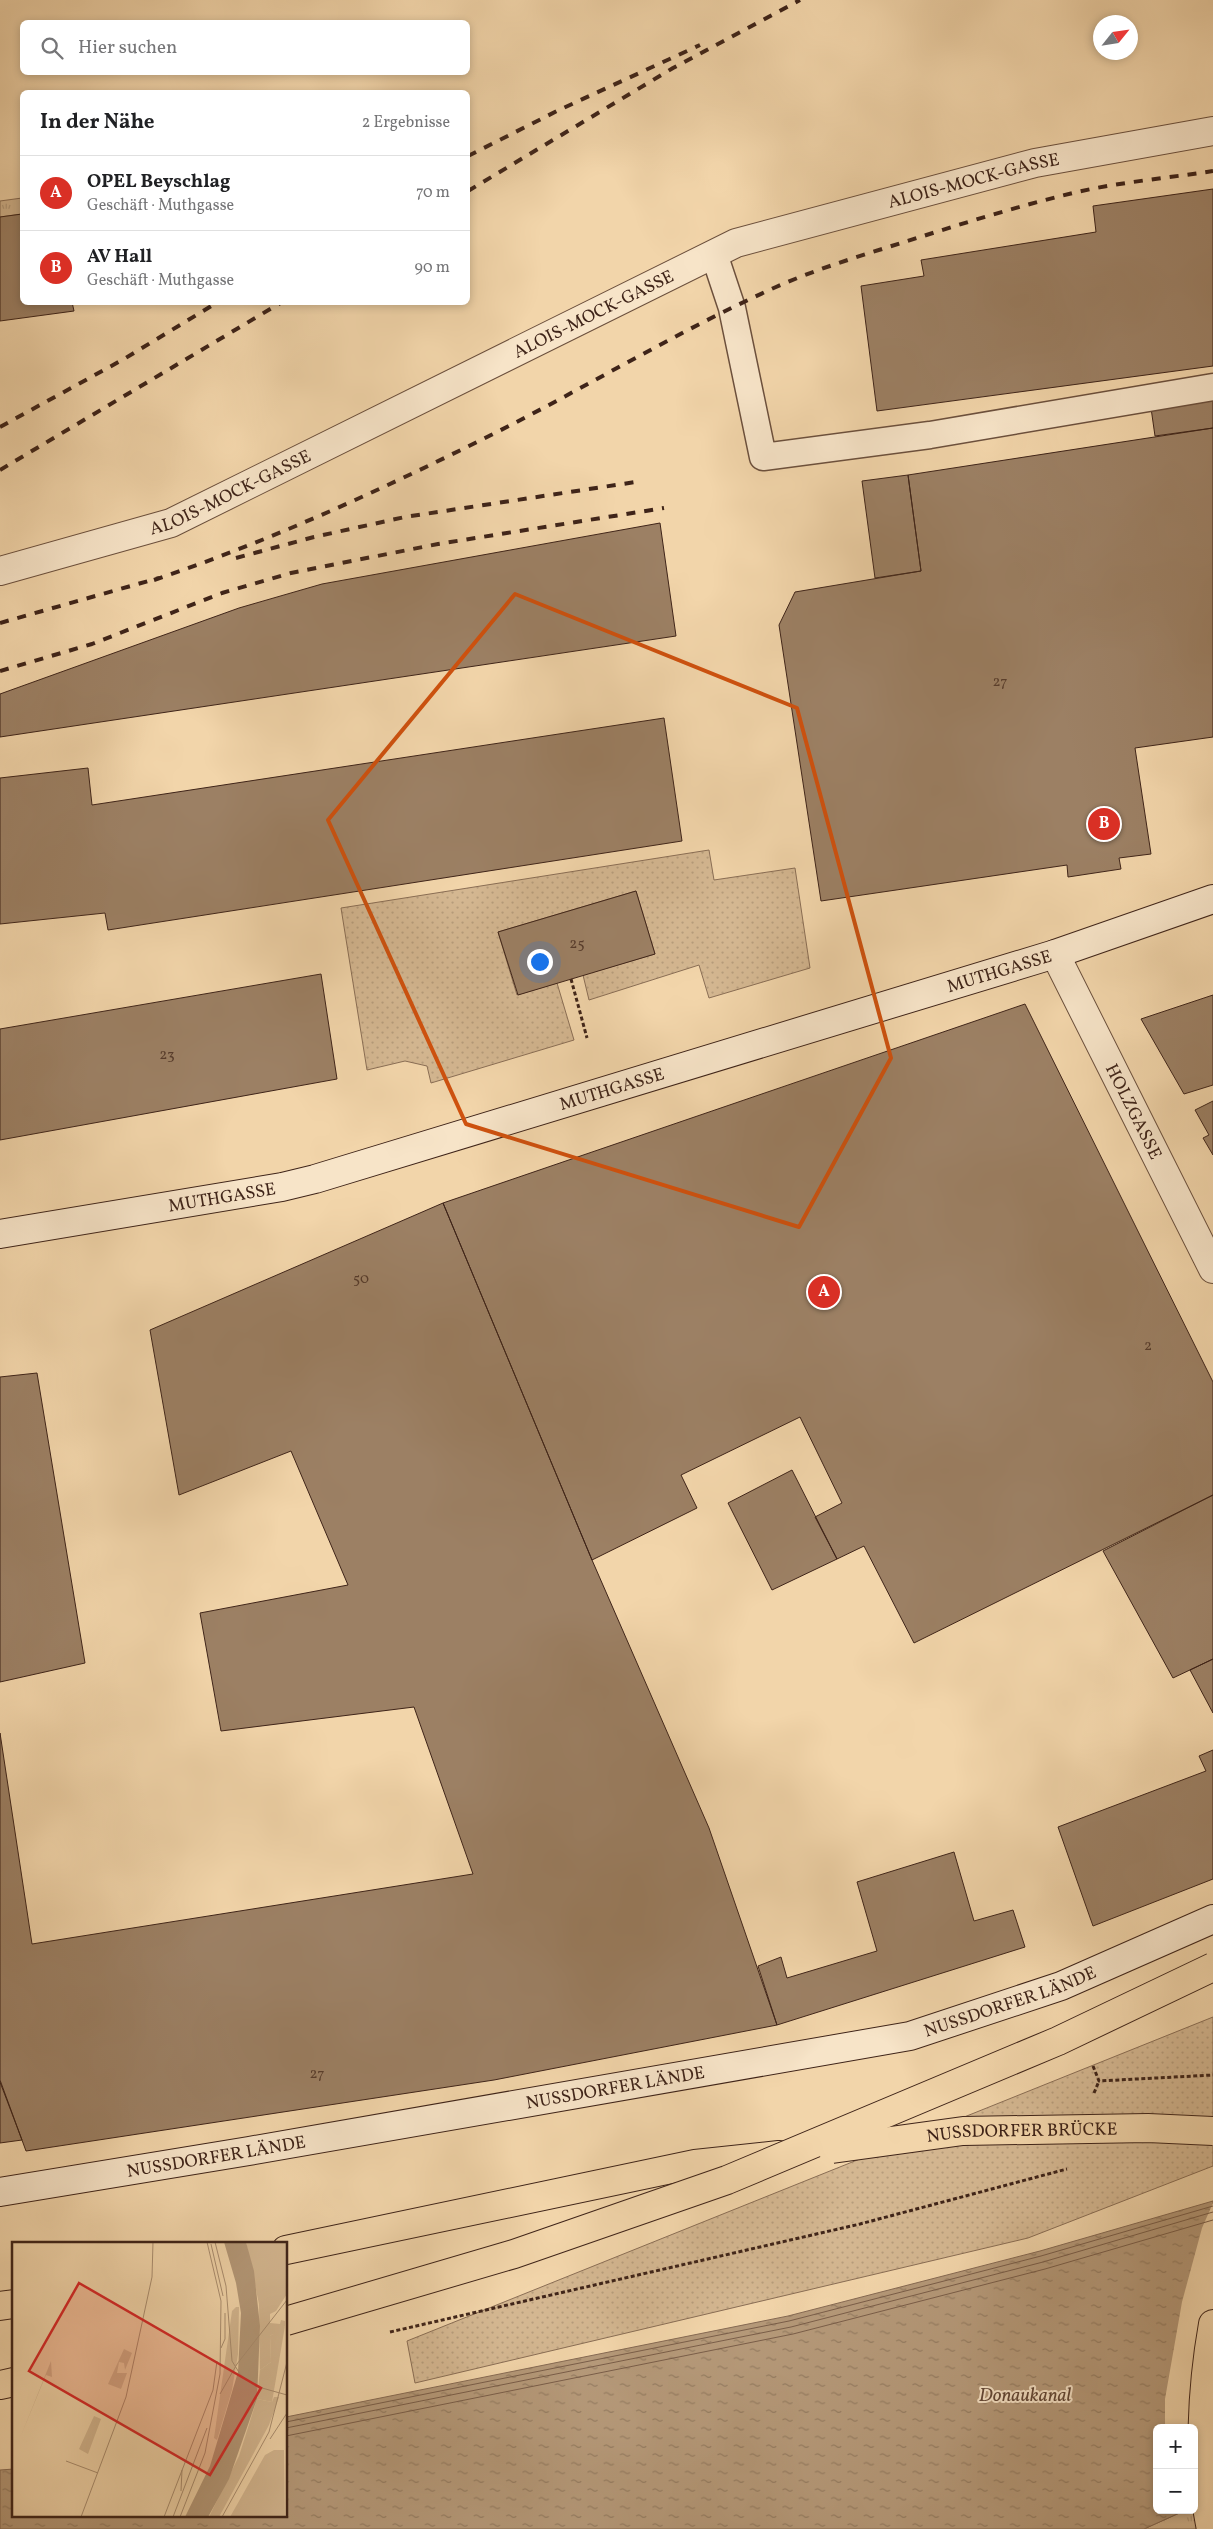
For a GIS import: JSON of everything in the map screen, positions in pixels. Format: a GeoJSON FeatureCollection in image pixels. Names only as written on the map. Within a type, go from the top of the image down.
{"type":"FeatureCollection","features":[{"type":"Feature","properties":{"kind":"highway"},"geometry":{"type":"LineString","coordinates":[[288,2320],[514,2254],[727,2180],[1058,2041],[1213,1967]]}},
{"type":"Feature","properties":{"kind":"highway","name":"NUSSDORFER BRÜCKE"},"geometry":{"type":"LineString","coordinates":[[288,2250],[695,2164],[832,2149],[963,2131],[1148,2128],[1213,2131]]}},
{"type":"Feature","properties":{"kind":"highway"},"geometry":{"type":"LineString","coordinates":[[1211,2529],[1203,2449],[1205,2385],[1213,2324]]}},
{"type":"Feature","properties":{"kind":"street","name":"ALOIS-MOCK-GASSE"},"geometry":{"type":"LineString","coordinates":[[0,571],[171,523],[736,243],[1035,163],[1213,132]]}},
{"type":"Feature","properties":{"kind":"street","name":"MUTHGASSE"},"geometry":{"type":"LineString","coordinates":[[0,1234],[272,1188],[315,1178],[1055,954],[1213,899]]}},
{"type":"Feature","properties":{"kind":"street","name":"HOLZGASSE"},"geometry":{"type":"LineString","coordinates":[[1055,954],[1213,1269]]}},
{"type":"Feature","properties":{"kind":"street","name":"NUSSDORFER LÄNDE"},"geometry":{"type":"LineString","coordinates":[[0,2192],[910,2036],[1061,1986],[1213,1919]]}},
{"type":"Feature","properties":{"kind":"lane"},"geometry":{"type":"LineString","coordinates":[[714,254],[732,308],[763,457],[930,435],[1213,387]]}},
{"type":"Feature","properties":{"kind":"path"},"geometry":{"type":"LineString","coordinates":[[571,979],[587,1038]]}},
{"type":"Feature","properties":{"kind":"path"},"geometry":{"type":"LineString","coordinates":[[384,2334],[860,2224],[989,2189]]}},
{"type":"Feature","properties":{"kind":"highlighted area"},"geometry":{"type":"Polygon","coordinates":[[[515,594],[797,708],[891,1058],[799,1227],[466,1124],[328,820],[515,594]]]}},
{"type":"Feature","properties":{"kind":"green space"},"geometry":{"type":"Polygon","coordinates":[[[20,198],[20,214],[0,217],[0,201],[20,198]]]}},
{"type":"Feature","properties":{"kind":"green space"},"geometry":{"type":"Polygon","coordinates":[[[709,850],[714,880],[795,868],[810,968],[709,998],[699,965],[589,1000],[583,975],[655,954],[636,891],[498,932],[517,995],[557,983],[574,1040],[431,1083],[427,1066],[405,1061],[367,1070],[341,908],[709,850]]]}},
{"type":"Feature","properties":{"kind":"green space"},"geometry":{"type":"Polygon","coordinates":[[[1213,2017],[1213,2166],[1028,2238],[415,2383],[407,2341],[1213,2017]]]}},
{"type":"Feature","properties":{"kind":"green space"},"geometry":{"type":"Polygon","coordinates":[[[1177,2514],[1198,2514],[1213,2529],[1144,2529],[1177,2514]]]}},
{"type":"Feature","properties":{"kind":"water","name":"Donaukanal"},"geometry":{"type":"Polygon","coordinates":[[[1213,2201],[1213,2498],[1198,2443],[1198,2424],[1153,2424],[1153,2514],[1177,2514],[1144,2529],[0,2529],[0,2470],[12,2469],[12,2516],[288,2516],[288,2417],[788,2316],[1040,2251],[1213,2201]]]}},
{"type":"Feature","properties":{"kind":"pier"},"geometry":{"type":"Polygon","coordinates":[[[1213,2203],[1213,2501],[1198,2443],[1198,2424],[1165,2424],[1165,2399],[1182,2302],[1202,2228],[1213,2203]]]}},
{"type":"Feature","properties":{"kind":"building"},"geometry":{"type":"Polygon","coordinates":[[[1213,189],[1213,366],[877,411],[861,286],[924,276],[921,260],[1096,232],[1093,206],[1213,189]]]}},
{"type":"Feature","properties":{"kind":"building"},"geometry":{"type":"Polygon","coordinates":[[[20,214],[20,305],[73,305],[74,311],[0,321],[0,217],[20,214]]]}},
{"type":"Feature","properties":{"kind":"building"},"geometry":{"type":"Polygon","coordinates":[[[1213,399],[1213,428],[1155,436],[1151,408],[1213,399]]]}},
{"type":"Feature","properties":{"kind":"building"},"geometry":{"type":"Polygon","coordinates":[[[1213,428],[1213,737],[1135,748],[1151,854],[1119,858],[1121,869],[1068,877],[1067,865],[821,901],[779,625],[795,592],[921,571],[908,475],[1213,428]]]}},
{"type":"Feature","properties":{"kind":"building"},"geometry":{"type":"Polygon","coordinates":[[[908,475],[921,571],[875,578],[862,481],[908,475]]]}},
{"type":"Feature","properties":{"kind":"building"},"geometry":{"type":"Polygon","coordinates":[[[660,523],[676,636],[0,737],[0,694],[239,608],[322,584],[660,523]]]}},
{"type":"Feature","properties":{"kind":"building"},"geometry":{"type":"Polygon","coordinates":[[[664,718],[682,841],[108,930],[105,913],[0,924],[0,778],[88,768],[92,805],[664,718]]]}},
{"type":"Feature","properties":{"kind":"building"},"geometry":{"type":"Polygon","coordinates":[[[636,891],[655,954],[518,995],[498,932],[636,891]]]}},
{"type":"Feature","properties":{"kind":"building"},"geometry":{"type":"Polygon","coordinates":[[[321,974],[337,1079],[0,1140],[0,1029],[321,974]]]}},
{"type":"Feature","properties":{"kind":"building"},"geometry":{"type":"Polygon","coordinates":[[[1213,995],[1213,1085],[1184,1094],[1141,1019],[1213,995]]]}},
{"type":"Feature","properties":{"kind":"building"},"geometry":{"type":"Polygon","coordinates":[[[1025,1004],[1213,1382],[1213,1495],[914,1643],[864,1546],[837,1559],[815,1517],[842,1503],[800,1417],[681,1475],[697,1508],[592,1560],[443,1203],[1025,1004]]]}},
{"type":"Feature","properties":{"kind":"building"},"geometry":{"type":"Polygon","coordinates":[[[1213,1101],[1213,1155],[1203,1138],[1209,1135],[1195,1110],[1213,1101]]]}},
{"type":"Feature","properties":{"kind":"building"},"geometry":{"type":"Polygon","coordinates":[[[443,1203],[592,1560],[709,1828],[777,2025],[494,2080],[26,2151],[0,2080],[0,1733],[32,1944],[473,1874],[414,1707],[221,1731],[200,1613],[348,1585],[291,1451],[179,1495],[150,1330],[443,1203]]]}},
{"type":"Feature","properties":{"kind":"building"},"geometry":{"type":"Polygon","coordinates":[[[37,1373],[85,1663],[0,1682],[0,1377],[37,1373]]]}},
{"type":"Feature","properties":{"kind":"building"},"geometry":{"type":"Polygon","coordinates":[[[792,1470],[837,1559],[772,1590],[728,1503],[792,1470]]]}},
{"type":"Feature","properties":{"kind":"building"},"geometry":{"type":"Polygon","coordinates":[[[1213,1495],[1213,1659],[1173,1678],[1103,1551],[1213,1495]]]}},
{"type":"Feature","properties":{"kind":"building"},"geometry":{"type":"Polygon","coordinates":[[[1213,1659],[1213,1713],[1190,1670],[1213,1659]]]}},
{"type":"Feature","properties":{"kind":"building"},"geometry":{"type":"Polygon","coordinates":[[[1213,1750],[1213,1879],[1093,1926],[1058,1827],[1206,1771],[1199,1756],[1213,1750]]]}},
{"type":"Feature","properties":{"kind":"building"},"geometry":{"type":"Polygon","coordinates":[[[954,1852],[974,1921],[1013,1910],[1025,1947],[777,2025],[758,1966],[781,1957],[787,1978],[877,1951],[857,1882],[954,1852]]]}},
{"type":"Feature","properties":{"kind":"building"},"geometry":{"type":"Polygon","coordinates":[[[0,2082],[22,2140],[0,2143],[0,2082]]]}},
{"type":"Feature","properties":{"kind":"railway"},"geometry":{"type":"LineString","coordinates":[[470,190],[673,68],[800,0]]}},
{"type":"Feature","properties":{"kind":"railway"},"geometry":{"type":"LineString","coordinates":[[470,155],[559,110],[700,45]]}},
{"type":"Feature","properties":{"kind":"railway"},"geometry":{"type":"LineString","coordinates":[[154,580],[240,549],[325,514],[527,417],[740,304],[810,273],[957,225],[1057,197],[1110,185],[1213,171]]}},
{"type":"Feature","properties":{"kind":"railway"},"geometry":{"type":"LineString","coordinates":[[0,427],[124,359],[213,305]]}},
{"type":"Feature","properties":{"kind":"railway"},"geometry":{"type":"LineString","coordinates":[[0,470],[277,305]]}},
{"type":"Feature","properties":{"kind":"railway"},"geometry":{"type":"LineString","coordinates":[[236,558],[314,537],[405,517],[642,481]]}},
{"type":"Feature","properties":{"kind":"railway"},"geometry":{"type":"LineString","coordinates":[[0,671],[92,644],[222,593],[291,573],[438,544],[664,508]]}},
{"type":"Feature","properties":{"kind":"railway"},"geometry":{"type":"LineString","coordinates":[[0,623],[159,578]]}},
{"type":"Feature","properties":{"kind":"place","name":"AV Hall"},"geometry":{"type":"Point","coordinates":[1104,824]}},
{"type":"Feature","properties":{"kind":"place","name":"OPEL Beyschlag"},"geometry":{"type":"Point","coordinates":[824,1292]}}]}
